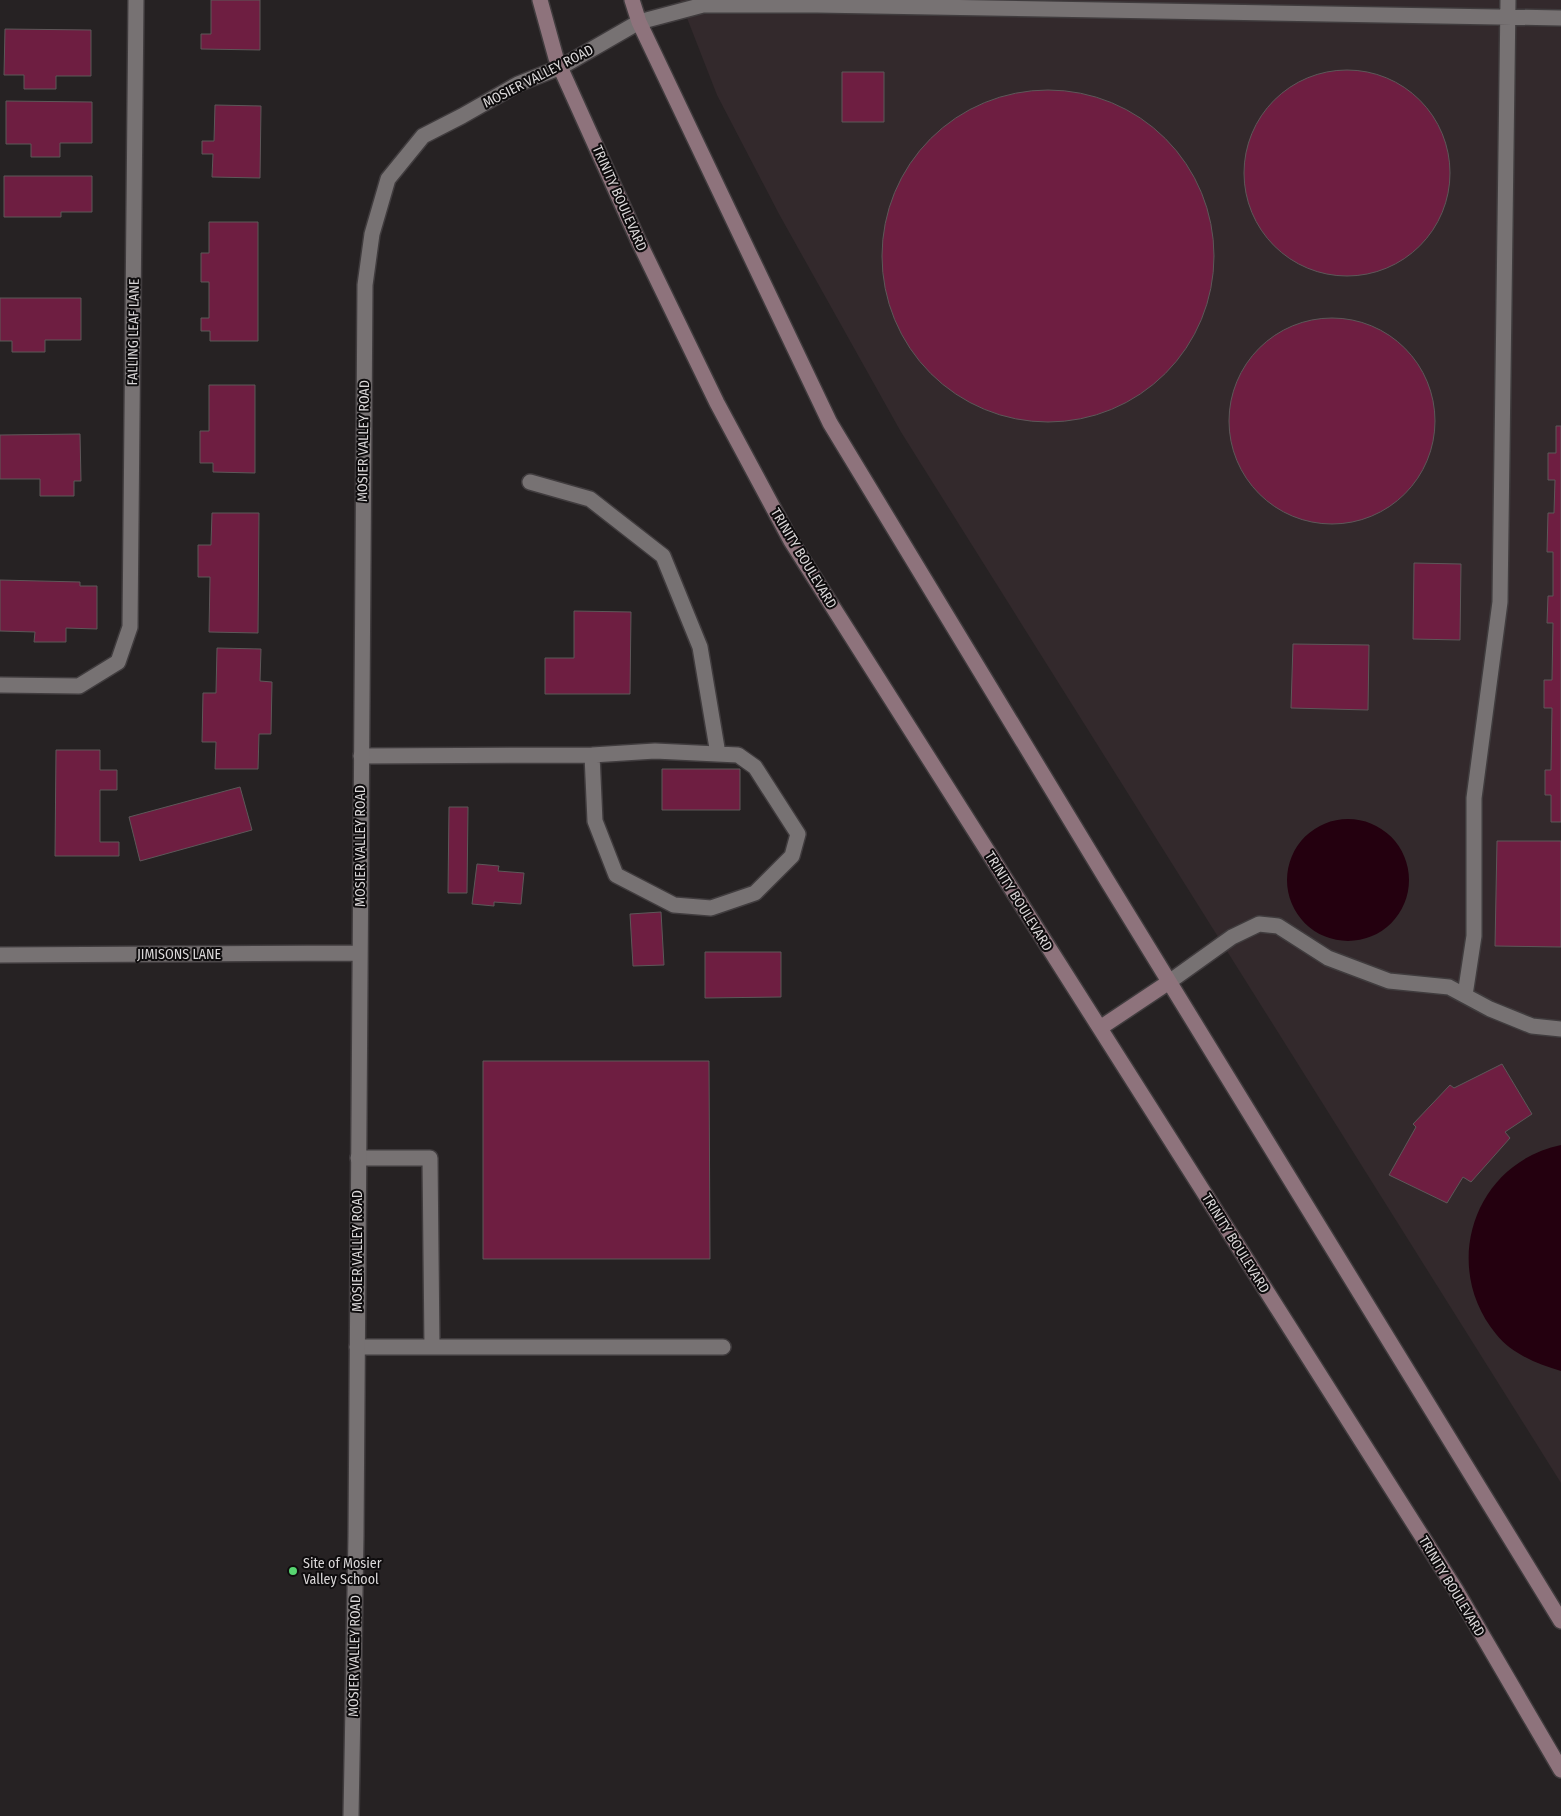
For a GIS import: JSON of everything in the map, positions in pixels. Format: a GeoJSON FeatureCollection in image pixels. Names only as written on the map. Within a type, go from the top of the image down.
{"type":"FeatureCollection","features":[{"type":"Feature","properties":{"kind":"main road","name":"TRINITY BOULEVARD"},"geometry":{"type":"LineString","coordinates":[[540,0],[556,58],[638,242],[712,394],[791,541],[1456,1590],[1561,1770]]}},
{"type":"Feature","properties":{"kind":"main road"},"geometry":{"type":"LineString","coordinates":[[632,0],[639,22],[830,423],[1169,982],[1561,1620]]}},
{"type":"Feature","properties":{"kind":"main road"},"geometry":{"type":"LineString","coordinates":[[1100,1028],[1169,982]]}},
{"type":"Feature","properties":{"kind":"street","name":"FALLING LEAF LANE"},"geometry":{"type":"LineString","coordinates":[[0,685],[79,686],[118,662],[130,627],[136,0]]}},
{"type":"Feature","properties":{"kind":"street"},"geometry":{"type":"LineString","coordinates":[[1464,995],[1474,936],[1474,798],[1500,602],[1508,0]]}},
{"type":"Feature","properties":{"kind":"street","name":"MOSIER VALLEY ROAD"},"geometry":{"type":"LineString","coordinates":[[351,1816],[357,1347],[365,285],[372,234],[388,180],[423,136],[518,84],[560,67],[639,22],[702,5],[837,5],[1561,18]]}},
{"type":"Feature","properties":{"kind":"street"},"geometry":{"type":"LineString","coordinates":[[530,482],[590,499],[663,556],[700,647],[718,754]]}},
{"type":"Feature","properties":{"kind":"street"},"geometry":{"type":"LineString","coordinates":[[360,756],[592,755],[655,751],[738,755],[754,767],[798,834],[792,856],[755,893],[711,908],[674,905],[616,875],[595,821],[592,755]]}},
{"type":"Feature","properties":{"kind":"street"},"geometry":{"type":"LineString","coordinates":[[1169,982],[1232,937],[1259,924],[1278,926],[1328,958],[1389,981],[1449,987],[1490,1009],[1532,1026],[1561,1029]]}},
{"type":"Feature","properties":{"kind":"street","name":"JIMISONS LANE"},"geometry":{"type":"LineString","coordinates":[[0,955],[359,952]]}},
{"type":"Feature","properties":{"kind":"street"},"geometry":{"type":"LineString","coordinates":[[358,1158],[430,1158],[432,1347]]}},
{"type":"Feature","properties":{"kind":"street"},"geometry":{"type":"LineString","coordinates":[[357,1347],[723,1347]]}},
{"type":"Feature","properties":{"kind":"shaded area"},"geometry":{"type":"Polygon","coordinates":[[[680,0],[1561,0],[1561,1483],[901,432],[779,214],[717,95],[680,0]]]}},
{"type":"Feature","properties":{"kind":"shaded area"},"geometry":{"type":"Polygon","coordinates":[[[1348,819],[1360,820],[1371,824],[1382,829],[1391,837],[1399,846],[1404,857],[1408,868],[1408,892],[1404,903],[1399,914],[1391,923],[1382,931],[1371,936],[1360,940],[1348,941],[1336,940],[1325,936],[1314,931],[1305,923],[1297,914],[1292,903],[1288,892],[1287,880],[1288,868],[1292,857],[1297,846],[1305,837],[1314,829],[1325,824],[1336,820],[1348,819]]]}},
{"type":"Feature","properties":{"kind":"shaded area"},"geometry":{"type":"Polygon","coordinates":[[[1561,1145],[1561,1371],[1517,1353],[1496,1334],[1479,1307],[1470,1278],[1469,1249],[1475,1221],[1487,1195],[1506,1173],[1531,1156],[1561,1145]]]}},
{"type":"Feature","properties":{"kind":"building"},"geometry":{"type":"Polygon","coordinates":[[[211,0],[260,0],[260,50],[201,49],[201,34],[211,34],[211,0]]]}},
{"type":"Feature","properties":{"kind":"building"},"geometry":{"type":"Polygon","coordinates":[[[5,29],[91,30],[91,76],[56,76],[56,89],[24,89],[24,75],[4,75],[5,29]]]}},
{"type":"Feature","properties":{"kind":"building"},"geometry":{"type":"Polygon","coordinates":[[[1337,70],[1357,70],[1377,74],[1396,82],[1420,100],[1438,124],[1446,143],[1450,173],[1446,203],[1438,222],[1420,246],[1396,264],[1377,272],[1357,276],[1337,276],[1317,272],[1298,264],[1282,253],[1267,238],[1256,222],[1248,203],[1244,183],[1244,163],[1248,143],[1256,124],[1267,108],[1282,93],[1298,82],[1317,74],[1337,70]]]}},
{"type":"Feature","properties":{"kind":"building"},"geometry":{"type":"Polygon","coordinates":[[[842,72],[884,72],[884,122],[842,122],[842,72]]]}},
{"type":"Feature","properties":{"kind":"building"},"geometry":{"type":"Polygon","coordinates":[[[1048,90],[1080,93],[1112,102],[1140,118],[1166,138],[1186,164],[1202,192],[1211,224],[1214,256],[1211,288],[1202,320],[1186,348],[1166,374],[1140,394],[1112,410],[1080,419],[1048,422],[1016,419],[984,410],[956,394],[930,374],[910,348],[894,320],[885,288],[882,256],[885,224],[894,192],[910,164],[930,138],[956,118],[984,102],[1016,93],[1048,90]]]}},
{"type":"Feature","properties":{"kind":"building"},"geometry":{"type":"Polygon","coordinates":[[[6,101],[92,102],[92,143],[60,143],[60,157],[31,157],[31,144],[6,144],[6,101]]]}},
{"type":"Feature","properties":{"kind":"building"},"geometry":{"type":"Polygon","coordinates":[[[215,105],[261,106],[260,178],[212,177],[213,154],[202,154],[202,141],[214,141],[215,105]]]}},
{"type":"Feature","properties":{"kind":"building"},"geometry":{"type":"Polygon","coordinates":[[[4,176],[92,176],[92,212],[61,212],[61,217],[4,217],[4,176]]]}},
{"type":"Feature","properties":{"kind":"building"},"geometry":{"type":"Polygon","coordinates":[[[209,222],[258,222],[258,341],[210,341],[210,331],[201,331],[201,318],[209,318],[209,282],[201,282],[201,253],[209,253],[209,222]]]}},
{"type":"Feature","properties":{"kind":"building"},"geometry":{"type":"Polygon","coordinates":[[[0,298],[81,298],[81,340],[45,340],[45,352],[12,352],[12,341],[0,341],[0,298]]]}},
{"type":"Feature","properties":{"kind":"building"},"geometry":{"type":"Polygon","coordinates":[[[1322,318],[1342,318],[1362,322],[1381,330],[1405,348],[1423,372],[1431,391],[1435,421],[1431,451],[1423,470],[1405,494],[1381,512],[1362,520],[1342,524],[1322,524],[1302,520],[1283,512],[1267,501],[1252,486],[1241,470],[1233,451],[1229,431],[1229,411],[1233,391],[1241,372],[1252,356],[1267,341],[1283,330],[1302,322],[1322,318]]]}},
{"type":"Feature","properties":{"kind":"building"},"geometry":{"type":"Polygon","coordinates":[[[209,385],[255,385],[255,473],[213,472],[213,463],[200,463],[200,431],[209,431],[209,385]]]}},
{"type":"Feature","properties":{"kind":"building"},"geometry":{"type":"Polygon","coordinates":[[[1556,426],[1561,426],[1561,822],[1551,822],[1551,795],[1545,795],[1545,770],[1551,770],[1552,708],[1544,708],[1544,680],[1552,680],[1553,623],[1547,623],[1548,596],[1553,596],[1553,552],[1547,552],[1548,513],[1554,513],[1555,480],[1548,480],[1548,453],[1556,453],[1556,426]]]}},
{"type":"Feature","properties":{"kind":"building"},"geometry":{"type":"Polygon","coordinates":[[[80,434],[81,481],[74,481],[74,496],[40,496],[40,479],[0,479],[0,435],[80,434]]]}},
{"type":"Feature","properties":{"kind":"building"},"geometry":{"type":"Polygon","coordinates":[[[212,513],[259,513],[258,633],[209,632],[210,577],[198,577],[198,545],[211,545],[212,513]]]}},
{"type":"Feature","properties":{"kind":"building"},"geometry":{"type":"Polygon","coordinates":[[[1414,563],[1461,564],[1460,640],[1413,639],[1414,563]]]}},
{"type":"Feature","properties":{"kind":"building"},"geometry":{"type":"Polygon","coordinates":[[[0,580],[80,582],[80,586],[97,586],[97,629],[66,628],[66,642],[34,642],[35,632],[0,631],[0,580]]]}},
{"type":"Feature","properties":{"kind":"building"},"geometry":{"type":"Polygon","coordinates":[[[574,611],[631,612],[630,694],[545,694],[545,658],[574,658],[574,611]]]}},
{"type":"Feature","properties":{"kind":"building"},"geometry":{"type":"Polygon","coordinates":[[[1293,644],[1369,645],[1368,710],[1291,708],[1293,644]]]}},
{"type":"Feature","properties":{"kind":"building"},"geometry":{"type":"Polygon","coordinates":[[[217,648],[261,649],[260,681],[272,682],[271,734],[259,734],[258,769],[215,769],[216,742],[202,742],[203,693],[216,693],[217,648]]]}},
{"type":"Feature","properties":{"kind":"building"},"geometry":{"type":"Polygon","coordinates":[[[56,750],[100,750],[100,770],[117,770],[117,790],[100,790],[100,842],[119,842],[119,856],[55,856],[56,750]]]}},
{"type":"Feature","properties":{"kind":"building"},"geometry":{"type":"Polygon","coordinates":[[[662,769],[740,769],[740,810],[662,810],[662,769]]]}},
{"type":"Feature","properties":{"kind":"building"},"geometry":{"type":"Polygon","coordinates":[[[240,787],[252,830],[140,861],[129,817],[240,787]]]}},
{"type":"Feature","properties":{"kind":"building"},"geometry":{"type":"Polygon","coordinates":[[[449,807],[468,807],[467,893],[448,893],[449,807]]]}},
{"type":"Feature","properties":{"kind":"building"},"geometry":{"type":"Polygon","coordinates":[[[1497,841],[1561,841],[1561,947],[1495,946],[1497,841]]]}},
{"type":"Feature","properties":{"kind":"building"},"geometry":{"type":"Polygon","coordinates":[[[477,864],[499,866],[498,871],[524,873],[521,904],[494,902],[494,906],[472,904],[477,864]]]}},
{"type":"Feature","properties":{"kind":"building"},"geometry":{"type":"Polygon","coordinates":[[[661,912],[664,965],[633,966],[630,914],[661,912]]]}},
{"type":"Feature","properties":{"kind":"building"},"geometry":{"type":"Polygon","coordinates":[[[705,952],[781,952],[781,997],[705,998],[705,952]]]}},
{"type":"Feature","properties":{"kind":"building"},"geometry":{"type":"Polygon","coordinates":[[[483,1061],[709,1061],[710,1259],[483,1259],[483,1061]]]}},
{"type":"Feature","properties":{"kind":"building"},"geometry":{"type":"Polygon","coordinates":[[[1502,1064],[1532,1114],[1505,1132],[1510,1138],[1471,1182],[1463,1177],[1447,1203],[1389,1175],[1416,1127],[1413,1124],[1450,1085],[1454,1088],[1502,1064]]]}},
{"type":"Feature","properties":{"kind":"place","name":"Site of Mosier Valley School"},"geometry":{"type":"Point","coordinates":[293,1571]}}]}
